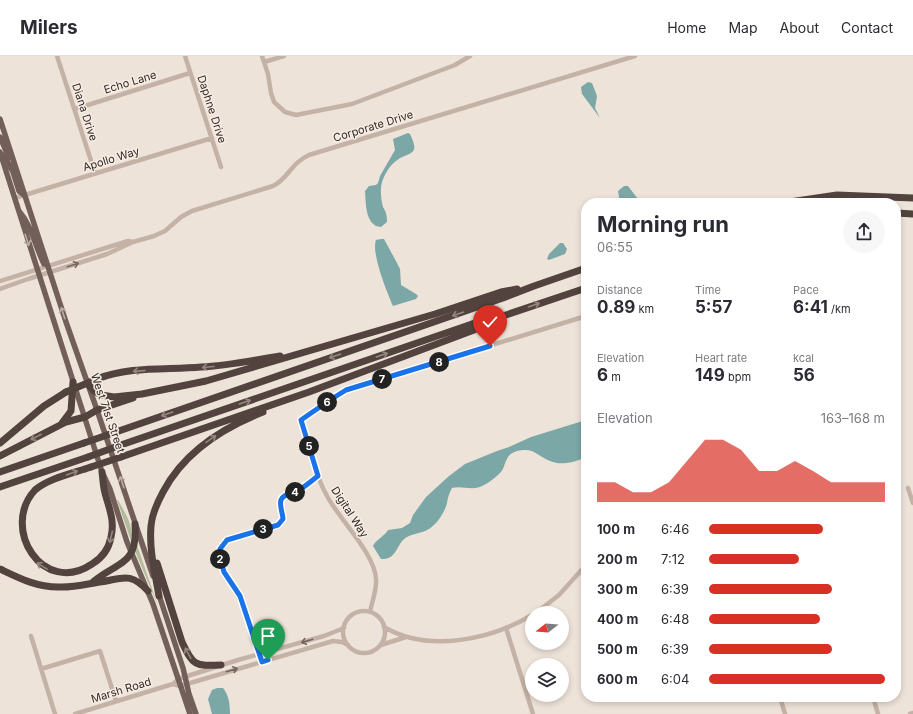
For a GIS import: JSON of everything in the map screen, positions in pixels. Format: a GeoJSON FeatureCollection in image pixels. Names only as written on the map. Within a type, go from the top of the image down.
{"type":"FeatureCollection","features":[{"type":"Feature","properties":{"kind":"highway"},"geometry":{"type":"LineString","coordinates":[[817,198],[837,195],[913,198]]}},
{"type":"Feature","properties":{"kind":"highway"},"geometry":{"type":"LineString","coordinates":[[901,213],[913,214]]}},
{"type":"Feature","properties":{"kind":"highway"},"geometry":{"type":"LineString","coordinates":[[0,472],[581,270]]}},
{"type":"Feature","properties":{"kind":"highway"},"geometry":{"type":"LineString","coordinates":[[88,384],[97,393],[110,397],[142,394],[224,377],[302,352],[428,316],[501,292],[534,286]]}},
{"type":"Feature","properties":{"kind":"highway"},"geometry":{"type":"LineString","coordinates":[[0,487],[464,327],[497,318],[581,290]]}},
{"type":"Feature","properties":{"kind":"highway"},"geometry":{"type":"LineString","coordinates":[[102,472],[104,491],[112,515],[113,525],[112,536],[107,548],[95,562],[79,571],[67,573],[49,570],[33,560],[23,545],[19,527],[22,509],[27,498],[41,486],[121,456],[309,392],[474,330],[497,318]]}},
{"type":"Feature","properties":{"kind":"highway"},"geometry":{"type":"LineString","coordinates":[[0,443],[44,406],[66,392],[109,375],[130,371],[216,366],[302,352]]}},
{"type":"Feature","properties":{"kind":"highway"},"geometry":{"type":"LineString","coordinates":[[60,425],[66,420],[71,411],[73,382]]}},
{"type":"Feature","properties":{"kind":"highway"},"geometry":{"type":"LineString","coordinates":[[159,596],[150,541],[152,518],[159,500],[179,467],[199,448],[227,429],[309,392]]}},
{"type":"Feature","properties":{"kind":"highway"},"geometry":{"type":"LineString","coordinates":[[0,456],[71,420],[85,417],[98,410],[142,394]]}},
{"type":"Feature","properties":{"kind":"highway"},"geometry":{"type":"LineString","coordinates":[[159,500],[154,527],[155,553],[182,642],[194,662],[206,665],[221,665]]}},
{"type":"Feature","properties":{"kind":"highway"},"geometry":{"type":"LineString","coordinates":[[93,582],[120,565],[132,552],[136,537],[135,524]]}},
{"type":"Feature","properties":{"kind":"highway"},"geometry":{"type":"LineString","coordinates":[[0,569],[28,582],[43,586],[65,588],[82,586],[93,582],[128,578],[139,583],[148,591]]}},
{"type":"Feature","properties":{"kind":"main road","name":"West 71st Street"},"geometry":{"type":"LineString","coordinates":[[0,119],[46,266],[50,272],[98,410],[196,714]]}},
{"type":"Feature","properties":{"kind":"main road"},"geometry":{"type":"LineString","coordinates":[[0,137],[5,150],[15,166]]}},
{"type":"Feature","properties":{"kind":"main road"},"geometry":{"type":"LineString","coordinates":[[0,150],[10,166],[19,191],[25,195]]}},
{"type":"Feature","properties":{"kind":"main road"},"geometry":{"type":"LineString","coordinates":[[0,150],[102,472],[110,489],[132,552],[153,604],[176,682],[180,686],[190,714]]}},
{"type":"Feature","properties":{"kind":"main road"},"geometry":{"type":"LineString","coordinates":[[19,211],[31,229],[40,256],[46,266]]}},
{"type":"Feature","properties":{"kind":"street","name":"Diana Drive"},"geometry":{"type":"LineString","coordinates":[[57,56],[95,174]]}},
{"type":"Feature","properties":{"kind":"street","name":"Daphne Drive"},"geometry":{"type":"LineString","coordinates":[[185,56],[221,167]]}},
{"type":"Feature","properties":{"kind":"street"},"geometry":{"type":"LineString","coordinates":[[262,56],[268,74],[272,97],[276,105],[283,111],[290,114],[300,115],[352,104],[456,65],[470,56]]}},
{"type":"Feature","properties":{"kind":"street"},"geometry":{"type":"LineString","coordinates":[[264,62],[284,56]]}},
{"type":"Feature","properties":{"kind":"street","name":"Corporate Drive"},"geometry":{"type":"LineString","coordinates":[[0,290],[107,254],[133,242],[159,234],[189,212],[275,185],[281,181],[296,163],[309,155],[634,56]]}},
{"type":"Feature","properties":{"kind":"street","name":"Echo Lane"},"geometry":{"type":"LineString","coordinates":[[74,109],[190,73]]}},
{"type":"Feature","properties":{"kind":"street","name":"Apollo Way"},"geometry":{"type":"LineString","coordinates":[[16,198],[212,138]]}},
{"type":"Feature","properties":{"kind":"street","name":"Corporate Drive"},"geometry":{"type":"LineString","coordinates":[[0,281],[128,241],[133,242]]}},
{"type":"Feature","properties":{"kind":"street","name":"Digital Way"},"geometry":{"type":"LineString","coordinates":[[370,612],[376,590],[374,566],[327,496],[318,476],[301,420],[346,390],[581,318]]}},
{"type":"Feature","properties":{"kind":"street"},"geometry":{"type":"LineString","coordinates":[[262,662],[240,596],[224,572],[219,556],[220,549],[222,544],[228,540],[278,525],[283,519],[280,504],[282,498],[297,491],[318,476]]}},
{"type":"Feature","properties":{"kind":"street"},"geometry":{"type":"LineString","coordinates":[[908,488],[913,503]]}},
{"type":"Feature","properties":{"kind":"street"},"geometry":{"type":"LineString","coordinates":[[545,606],[559,595],[581,571]]}},
{"type":"Feature","properties":{"kind":"street"},"geometry":{"type":"LineString","coordinates":[[348,645],[344,638],[346,621],[353,614],[360,612],[370,612],[378,617],[384,627],[395,633],[406,637],[431,640],[454,640],[478,636],[506,628],[525,618]]}},
{"type":"Feature","properties":{"kind":"street"},"geometry":{"type":"LineString","coordinates":[[381,645],[384,637],[384,627]]}},
{"type":"Feature","properties":{"kind":"street","name":"Marsh Road"},"geometry":{"type":"LineString","coordinates":[[75,714],[176,682],[185,677],[221,665],[324,636],[344,628]]}},
{"type":"Feature","properties":{"kind":"street"},"geometry":{"type":"LineString","coordinates":[[506,628],[533,714]]}},
{"type":"Feature","properties":{"kind":"street"},"geometry":{"type":"LineString","coordinates":[[31,636],[55,714]]}},
{"type":"Feature","properties":{"kind":"street"},"geometry":{"type":"LineString","coordinates":[[180,686],[333,641],[342,642],[354,650],[364,653],[373,651],[381,645],[406,637]]}},
{"type":"Feature","properties":{"kind":"street"},"geometry":{"type":"LineString","coordinates":[[41,669],[100,651],[116,701]]}},
{"type":"Feature","properties":{"kind":"street"},"geometry":{"type":"LineString","coordinates":[[781,702],[785,714]]}},
{"type":"Feature","properties":{"kind":"street"},"geometry":{"type":"LineString","coordinates":[[874,702],[878,714]]}},
{"type":"Feature","properties":{"kind":"green space"},"geometry":{"type":"Polygon","coordinates":[[[117,500],[130,524],[132,535],[131,541],[117,500]]]}},
{"type":"Feature","properties":{"kind":"green space"},"geometry":{"type":"Polygon","coordinates":[[[137,545],[158,606],[135,551],[137,545]]]}},
{"type":"Feature","properties":{"kind":"water"},"geometry":{"type":"Polygon","coordinates":[[[588,82],[592,83],[597,96],[595,108],[600,118],[582,94],[581,87],[588,82]]]}},
{"type":"Feature","properties":{"kind":"water"},"geometry":{"type":"Polygon","coordinates":[[[408,133],[413,141],[414,150],[394,163],[386,173],[382,182],[381,198],[387,222],[381,227],[376,226],[372,223],[367,213],[365,191],[369,186],[376,185],[378,183],[380,176],[395,150],[393,139],[408,133]]]}},
{"type":"Feature","properties":{"kind":"water"},"geometry":{"type":"Polygon","coordinates":[[[624,186],[628,186],[637,198],[619,198],[618,191],[624,186]]]}},
{"type":"Feature","properties":{"kind":"water"},"geometry":{"type":"Polygon","coordinates":[[[384,239],[400,269],[401,285],[416,294],[418,296],[416,299],[393,306],[380,273],[376,254],[376,240],[384,239]]]}},
{"type":"Feature","properties":{"kind":"water"},"geometry":{"type":"Polygon","coordinates":[[[560,243],[563,243],[567,249],[565,254],[549,260],[547,259],[549,254],[560,243]]]}},
{"type":"Feature","properties":{"kind":"water"},"geometry":{"type":"Polygon","coordinates":[[[581,422],[581,459],[573,462],[559,463],[545,459],[535,452],[527,450],[513,453],[508,457],[501,472],[486,484],[476,488],[452,488],[440,518],[432,527],[426,531],[406,538],[392,556],[386,559],[381,559],[373,546],[376,542],[388,530],[402,528],[410,523],[413,515],[426,497],[449,476],[465,464],[531,437],[581,422]]]}},
{"type":"Feature","properties":{"kind":"water"},"geometry":{"type":"Polygon","coordinates":[[[223,688],[227,694],[230,714],[212,714],[208,699],[212,690],[223,688]]]}},
{"type":"Feature","properties":{"kind":"route"},"geometry":{"type":"LineString","coordinates":[[268,660],[262,662],[256,640],[252,633],[240,596],[224,572],[219,553],[222,545],[227,540],[278,525],[283,519],[280,504],[282,498],[297,491],[318,476],[301,420],[346,390],[490,346]]}}]}
